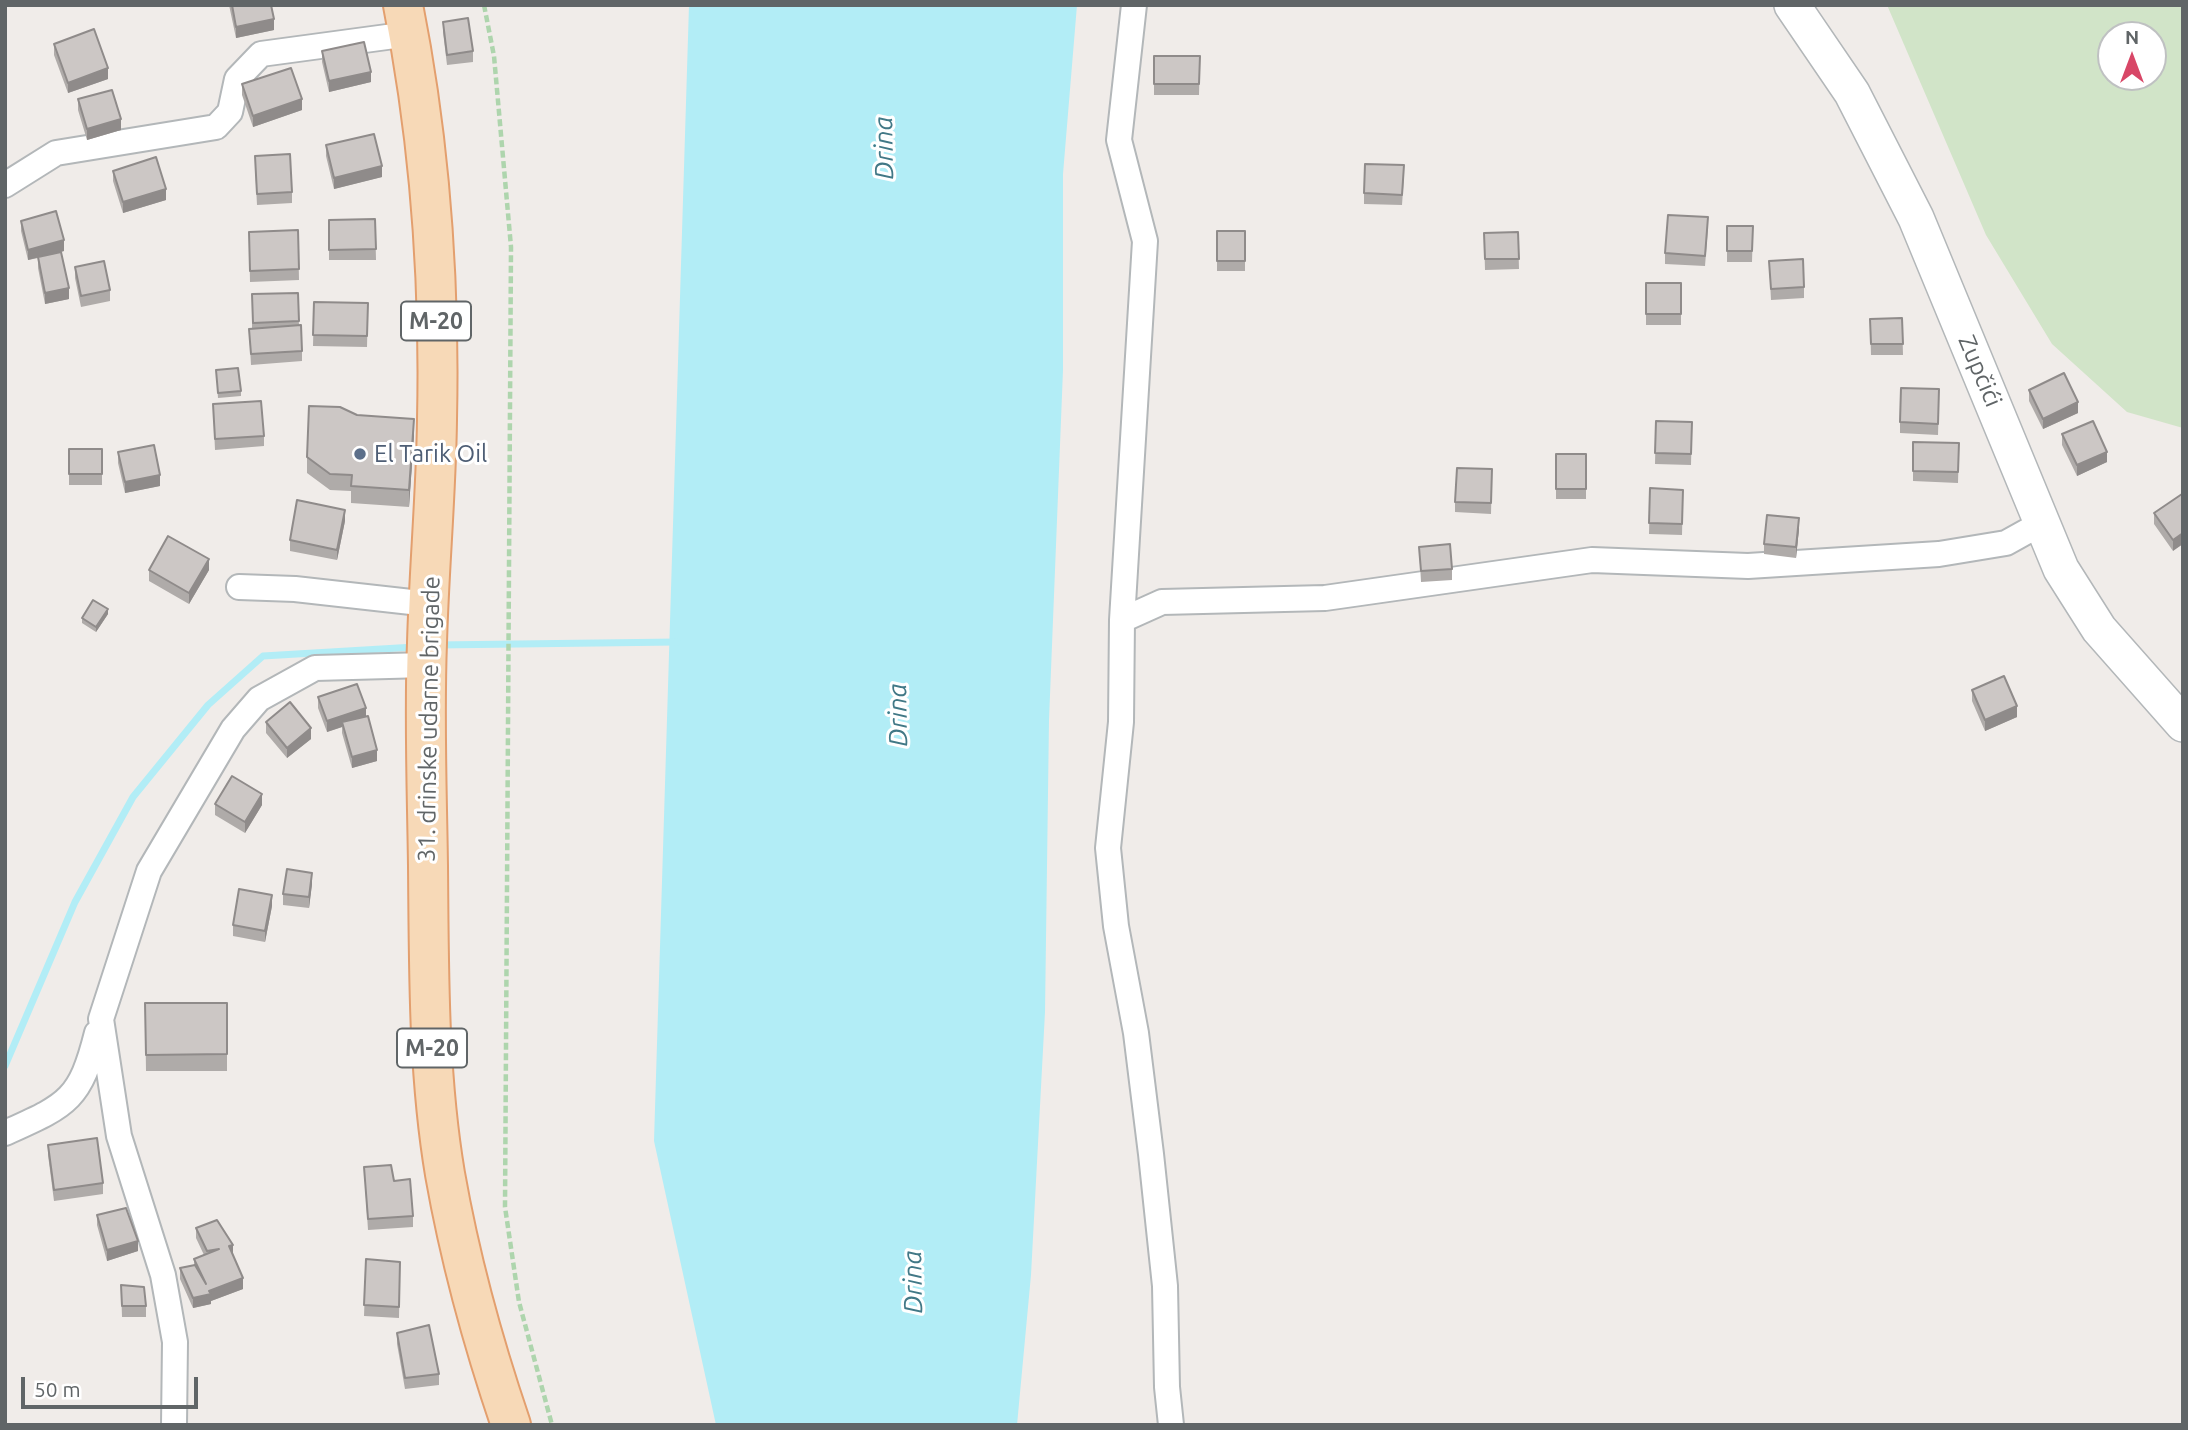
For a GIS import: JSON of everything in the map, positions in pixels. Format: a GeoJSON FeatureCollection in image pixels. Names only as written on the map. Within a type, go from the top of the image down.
{"type":"FeatureCollection","features":[{"type":"Feature","properties":{"kind":"main road","name":"Zupčići"},"geometry":{"type":"LineString","coordinates":[[1792,5],[1852,93],[1916,218],[2061,569],[2099,629],[2183,724]]}},
{"type":"Feature","properties":{"kind":"main road","name":"31. drinske udarne brigade"},"geometry":{"type":"LineString","coordinates":[[406,20],[421,106],[435,269],[438,419],[427,642],[429,993],[436,1096],[445,1174],[464,1265],[489,1360],[511,1425]]}},
{"type":"Feature","properties":{"kind":"street"},"geometry":{"type":"LineString","coordinates":[[1134,5],[1119,140],[1145,241],[1122,620],[1121,722],[1108,848],[1116,926],[1136,1033],[1151,1154],[1165,1286],[1167,1387],[1171,1425]]}},
{"type":"Feature","properties":{"kind":"street"},"geometry":{"type":"LineString","coordinates":[[5,185],[56,153],[216,127],[230,112],[237,79],[261,54],[406,20]]}},
{"type":"Feature","properties":{"kind":"street"},"geometry":{"type":"LineString","coordinates":[[1122,620],[1162,602],[1325,598],[1592,560],[1748,566],[1939,554],[2006,543],[2042,523]]}},
{"type":"Feature","properties":{"kind":"street"},"geometry":{"type":"LineString","coordinates":[[239,587],[295,589],[427,642]]}},
{"type":"Feature","properties":{"kind":"street"},"geometry":{"type":"LineString","coordinates":[[5,1133],[70,1099],[88,1069],[101,1019],[149,871],[233,729],[258,699],[315,668],[427,642]]}},
{"type":"Feature","properties":{"kind":"street"},"geometry":{"type":"LineString","coordinates":[[101,1019],[119,1136],[163,1275],[175,1342],[174,1425]]}},
{"type":"Feature","properties":{"kind":"path"},"geometry":{"type":"LineString","coordinates":[[484,5],[494,56],[511,247],[505,1207],[519,1302],[552,1425]]}},
{"type":"Feature","properties":{"kind":"green space"},"geometry":{"type":"Polygon","coordinates":[[[1887,5],[2183,5],[2183,428],[2127,412],[2052,344],[1986,235],[1887,5]]]}},
{"type":"Feature","properties":{"kind":"water","name":"Drina"},"geometry":{"type":"Polygon","coordinates":[[[689,5],[1077,5],[1063,174],[1063,370],[1049,720],[1045,1012],[1031,1275],[1017,1425],[716,1425],[654,1141],[689,5]]]}},
{"type":"Feature","properties":{"kind":"building"},"geometry":{"type":"Polygon","coordinates":[[[232,5],[271,5],[274,19],[236,27],[232,5]]]}},
{"type":"Feature","properties":{"kind":"building"},"geometry":{"type":"Polygon","coordinates":[[[468,18],[473,51],[447,55],[443,22],[468,18]]]}},
{"type":"Feature","properties":{"kind":"building"},"geometry":{"type":"Polygon","coordinates":[[[94,29],[108,68],[68,83],[54,44],[94,29]]]}},
{"type":"Feature","properties":{"kind":"building"},"geometry":{"type":"Polygon","coordinates":[[[364,42],[371,72],[329,81],[322,51],[364,42]]]}},
{"type":"Feature","properties":{"kind":"building"},"geometry":{"type":"Polygon","coordinates":[[[1154,56],[1200,56],[1199,84],[1154,84],[1154,56]]]}},
{"type":"Feature","properties":{"kind":"building"},"geometry":{"type":"Polygon","coordinates":[[[291,68],[302,99],[253,116],[242,84],[291,68]]]}},
{"type":"Feature","properties":{"kind":"building"},"geometry":{"type":"Polygon","coordinates":[[[112,90],[121,119],[87,129],[78,99],[112,90]]]}},
{"type":"Feature","properties":{"kind":"building"},"geometry":{"type":"Polygon","coordinates":[[[374,134],[382,166],[334,178],[326,145],[374,134]]]}},
{"type":"Feature","properties":{"kind":"building"},"geometry":{"type":"Polygon","coordinates":[[[290,154],[292,192],[257,194],[255,156],[290,154]]]}},
{"type":"Feature","properties":{"kind":"building"},"geometry":{"type":"Polygon","coordinates":[[[156,157],[166,189],[123,202],[113,171],[156,157]]]}},
{"type":"Feature","properties":{"kind":"building"},"geometry":{"type":"Polygon","coordinates":[[[1365,164],[1404,165],[1402,195],[1364,193],[1365,164]]]}},
{"type":"Feature","properties":{"kind":"building"},"geometry":{"type":"Polygon","coordinates":[[[56,211],[64,240],[28,250],[21,221],[56,211]]]}},
{"type":"Feature","properties":{"kind":"building"},"geometry":{"type":"Polygon","coordinates":[[[1668,215],[1708,217],[1705,256],[1665,253],[1668,215]]]}},
{"type":"Feature","properties":{"kind":"building"},"geometry":{"type":"Polygon","coordinates":[[[375,219],[376,249],[329,250],[329,220],[375,219]]]}},
{"type":"Feature","properties":{"kind":"building"},"geometry":{"type":"Polygon","coordinates":[[[1727,226],[1753,226],[1752,251],[1727,251],[1727,226]]]}},
{"type":"Feature","properties":{"kind":"building"},"geometry":{"type":"Polygon","coordinates":[[[298,230],[299,269],[250,271],[249,232],[298,230]]]}},
{"type":"Feature","properties":{"kind":"building"},"geometry":{"type":"Polygon","coordinates":[[[1217,231],[1245,231],[1245,261],[1217,261],[1217,231]]]}},
{"type":"Feature","properties":{"kind":"building"},"geometry":{"type":"Polygon","coordinates":[[[1518,232],[1519,259],[1485,259],[1484,233],[1518,232]]]}},
{"type":"Feature","properties":{"kind":"building"},"geometry":{"type":"Polygon","coordinates":[[[61,252],[69,288],[45,293],[38,257],[61,252]]]}},
{"type":"Feature","properties":{"kind":"building"},"geometry":{"type":"Polygon","coordinates":[[[1803,259],[1804,287],[1771,289],[1769,261],[1803,259]]]}},
{"type":"Feature","properties":{"kind":"building"},"geometry":{"type":"Polygon","coordinates":[[[104,261],[110,290],[81,296],[75,267],[104,261]]]}},
{"type":"Feature","properties":{"kind":"building"},"geometry":{"type":"Polygon","coordinates":[[[1646,283],[1681,283],[1681,314],[1646,314],[1646,283]]]}},
{"type":"Feature","properties":{"kind":"building"},"geometry":{"type":"Polygon","coordinates":[[[298,293],[299,321],[253,323],[252,294],[298,293]]]}},
{"type":"Feature","properties":{"kind":"building"},"geometry":{"type":"Polygon","coordinates":[[[314,302],[368,303],[367,336],[313,335],[314,302]]]}},
{"type":"Feature","properties":{"kind":"building"},"geometry":{"type":"Polygon","coordinates":[[[1902,318],[1903,344],[1871,344],[1870,319],[1902,318]]]}},
{"type":"Feature","properties":{"kind":"building"},"geometry":{"type":"Polygon","coordinates":[[[301,325],[302,351],[251,354],[249,329],[301,325]]]}},
{"type":"Feature","properties":{"kind":"building"},"geometry":{"type":"Polygon","coordinates":[[[238,368],[241,391],[218,393],[216,370],[238,368]]]}},
{"type":"Feature","properties":{"kind":"building"},"geometry":{"type":"Polygon","coordinates":[[[2064,373],[2078,402],[2043,419],[2029,390],[2064,373]]]}},
{"type":"Feature","properties":{"kind":"building"},"geometry":{"type":"Polygon","coordinates":[[[1901,388],[1939,389],[1938,424],[1900,422],[1901,388]]]}},
{"type":"Feature","properties":{"kind":"building"},"geometry":{"type":"Polygon","coordinates":[[[261,401],[264,436],[215,439],[213,404],[261,401]]]}},
{"type":"Feature","properties":{"kind":"building","name":"El Tarik Oil"},"geometry":{"type":"Polygon","coordinates":[[[309,406],[340,407],[357,415],[414,419],[409,490],[351,486],[352,475],[330,474],[307,457],[309,406]]]}},
{"type":"Feature","properties":{"kind":"building"},"geometry":{"type":"Polygon","coordinates":[[[1656,421],[1692,422],[1691,454],[1655,453],[1656,421]]]}},
{"type":"Feature","properties":{"kind":"building"},"geometry":{"type":"Polygon","coordinates":[[[2093,421],[2107,452],[2077,465],[2062,434],[2093,421]]]}},
{"type":"Feature","properties":{"kind":"building"},"geometry":{"type":"Polygon","coordinates":[[[1913,442],[1959,443],[1958,472],[1913,471],[1913,442]]]}},
{"type":"Feature","properties":{"kind":"building"},"geometry":{"type":"Polygon","coordinates":[[[154,445],[160,475],[125,482],[118,452],[154,445]]]}},
{"type":"Feature","properties":{"kind":"building"},"geometry":{"type":"Polygon","coordinates":[[[69,449],[102,449],[102,474],[69,474],[69,449]]]}},
{"type":"Feature","properties":{"kind":"building"},"geometry":{"type":"Polygon","coordinates":[[[1556,454],[1586,454],[1586,489],[1556,489],[1556,454]]]}},
{"type":"Feature","properties":{"kind":"building"},"geometry":{"type":"Polygon","coordinates":[[[1457,468],[1492,469],[1491,503],[1455,502],[1457,468]]]}},
{"type":"Feature","properties":{"kind":"building"},"geometry":{"type":"Polygon","coordinates":[[[1650,488],[1683,490],[1682,524],[1649,523],[1650,488]]]}},
{"type":"Feature","properties":{"kind":"building"},"geometry":{"type":"Polygon","coordinates":[[[2182,494],[2183,533],[2173,540],[2154,513],[2182,494]]]}},
{"type":"Feature","properties":{"kind":"building"},"geometry":{"type":"Polygon","coordinates":[[[297,500],[345,510],[337,550],[290,540],[297,500]]]}},
{"type":"Feature","properties":{"kind":"building"},"geometry":{"type":"Polygon","coordinates":[[[1767,515],[1799,518],[1796,547],[1764,544],[1767,515]]]}},
{"type":"Feature","properties":{"kind":"building"},"geometry":{"type":"Polygon","coordinates":[[[168,536],[209,559],[189,593],[149,570],[168,536]]]}},
{"type":"Feature","properties":{"kind":"building"},"geometry":{"type":"Polygon","coordinates":[[[1450,544],[1452,569],[1421,571],[1419,547],[1450,544]]]}},
{"type":"Feature","properties":{"kind":"building"},"geometry":{"type":"Polygon","coordinates":[[[93,600],[108,609],[96,627],[82,618],[93,600]]]}},
{"type":"Feature","properties":{"kind":"building"},"geometry":{"type":"Polygon","coordinates":[[[2004,676],[2017,706],[1985,720],[1972,690],[2004,676]]]}},
{"type":"Feature","properties":{"kind":"building"},"geometry":{"type":"Polygon","coordinates":[[[357,684],[366,708],[327,721],[318,697],[357,684]]]}},
{"type":"Feature","properties":{"kind":"building"},"geometry":{"type":"Polygon","coordinates":[[[290,702],[311,728],[287,748],[266,722],[290,702]]]}},
{"type":"Feature","properties":{"kind":"building"},"geometry":{"type":"Polygon","coordinates":[[[368,716],[377,750],[352,757],[342,722],[368,716]]]}},
{"type":"Feature","properties":{"kind":"building"},"geometry":{"type":"Polygon","coordinates":[[[232,776],[262,794],[245,822],[215,804],[232,776]]]}},
{"type":"Feature","properties":{"kind":"building"},"geometry":{"type":"Polygon","coordinates":[[[287,869],[312,873],[309,897],[283,894],[287,869]]]}},
{"type":"Feature","properties":{"kind":"building"},"geometry":{"type":"Polygon","coordinates":[[[239,889],[272,895],[265,931],[233,925],[239,889]]]}},
{"type":"Feature","properties":{"kind":"building"},"geometry":{"type":"Polygon","coordinates":[[[145,1003],[227,1003],[227,1054],[146,1055],[145,1003]]]}},
{"type":"Feature","properties":{"kind":"building"},"geometry":{"type":"Polygon","coordinates":[[[97,1138],[103,1183],[54,1190],[48,1145],[97,1138]]]}},
{"type":"Feature","properties":{"kind":"building"},"geometry":{"type":"Polygon","coordinates":[[[391,1165],[394,1181],[410,1179],[413,1216],[368,1219],[364,1167],[391,1165]]]}},
{"type":"Feature","properties":{"kind":"building"},"geometry":{"type":"Polygon","coordinates":[[[126,1208],[138,1241],[107,1250],[97,1215],[126,1208]]]}},
{"type":"Feature","properties":{"kind":"building"},"geometry":{"type":"Polygon","coordinates":[[[217,1220],[233,1245],[229,1246],[243,1278],[209,1291],[211,1294],[193,1298],[180,1268],[195,1265],[206,1284],[194,1259],[219,1249],[207,1251],[196,1228],[217,1220]]]}},
{"type":"Feature","properties":{"kind":"building"},"geometry":{"type":"Polygon","coordinates":[[[366,1259],[400,1262],[399,1307],[364,1305],[366,1259]]]}},
{"type":"Feature","properties":{"kind":"building"},"geometry":{"type":"Polygon","coordinates":[[[121,1285],[144,1287],[146,1306],[122,1306],[121,1285]]]}},
{"type":"Feature","properties":{"kind":"building"},"geometry":{"type":"Polygon","coordinates":[[[429,1325],[439,1374],[405,1378],[397,1333],[429,1325]]]}},
{"type":"Feature","properties":{"kind":"waterway"},"geometry":{"type":"LineString","coordinates":[[437,645],[677,642]]}},
{"type":"Feature","properties":{"kind":"waterway"},"geometry":{"type":"LineString","coordinates":[[5,1066],[75,902],[133,797],[208,705],[263,656],[415,647]]}},
{"type":"Feature","properties":{"kind":"place","name":"El Tarik Oil"},"geometry":{"type":"Point","coordinates":[360,454]}}]}
